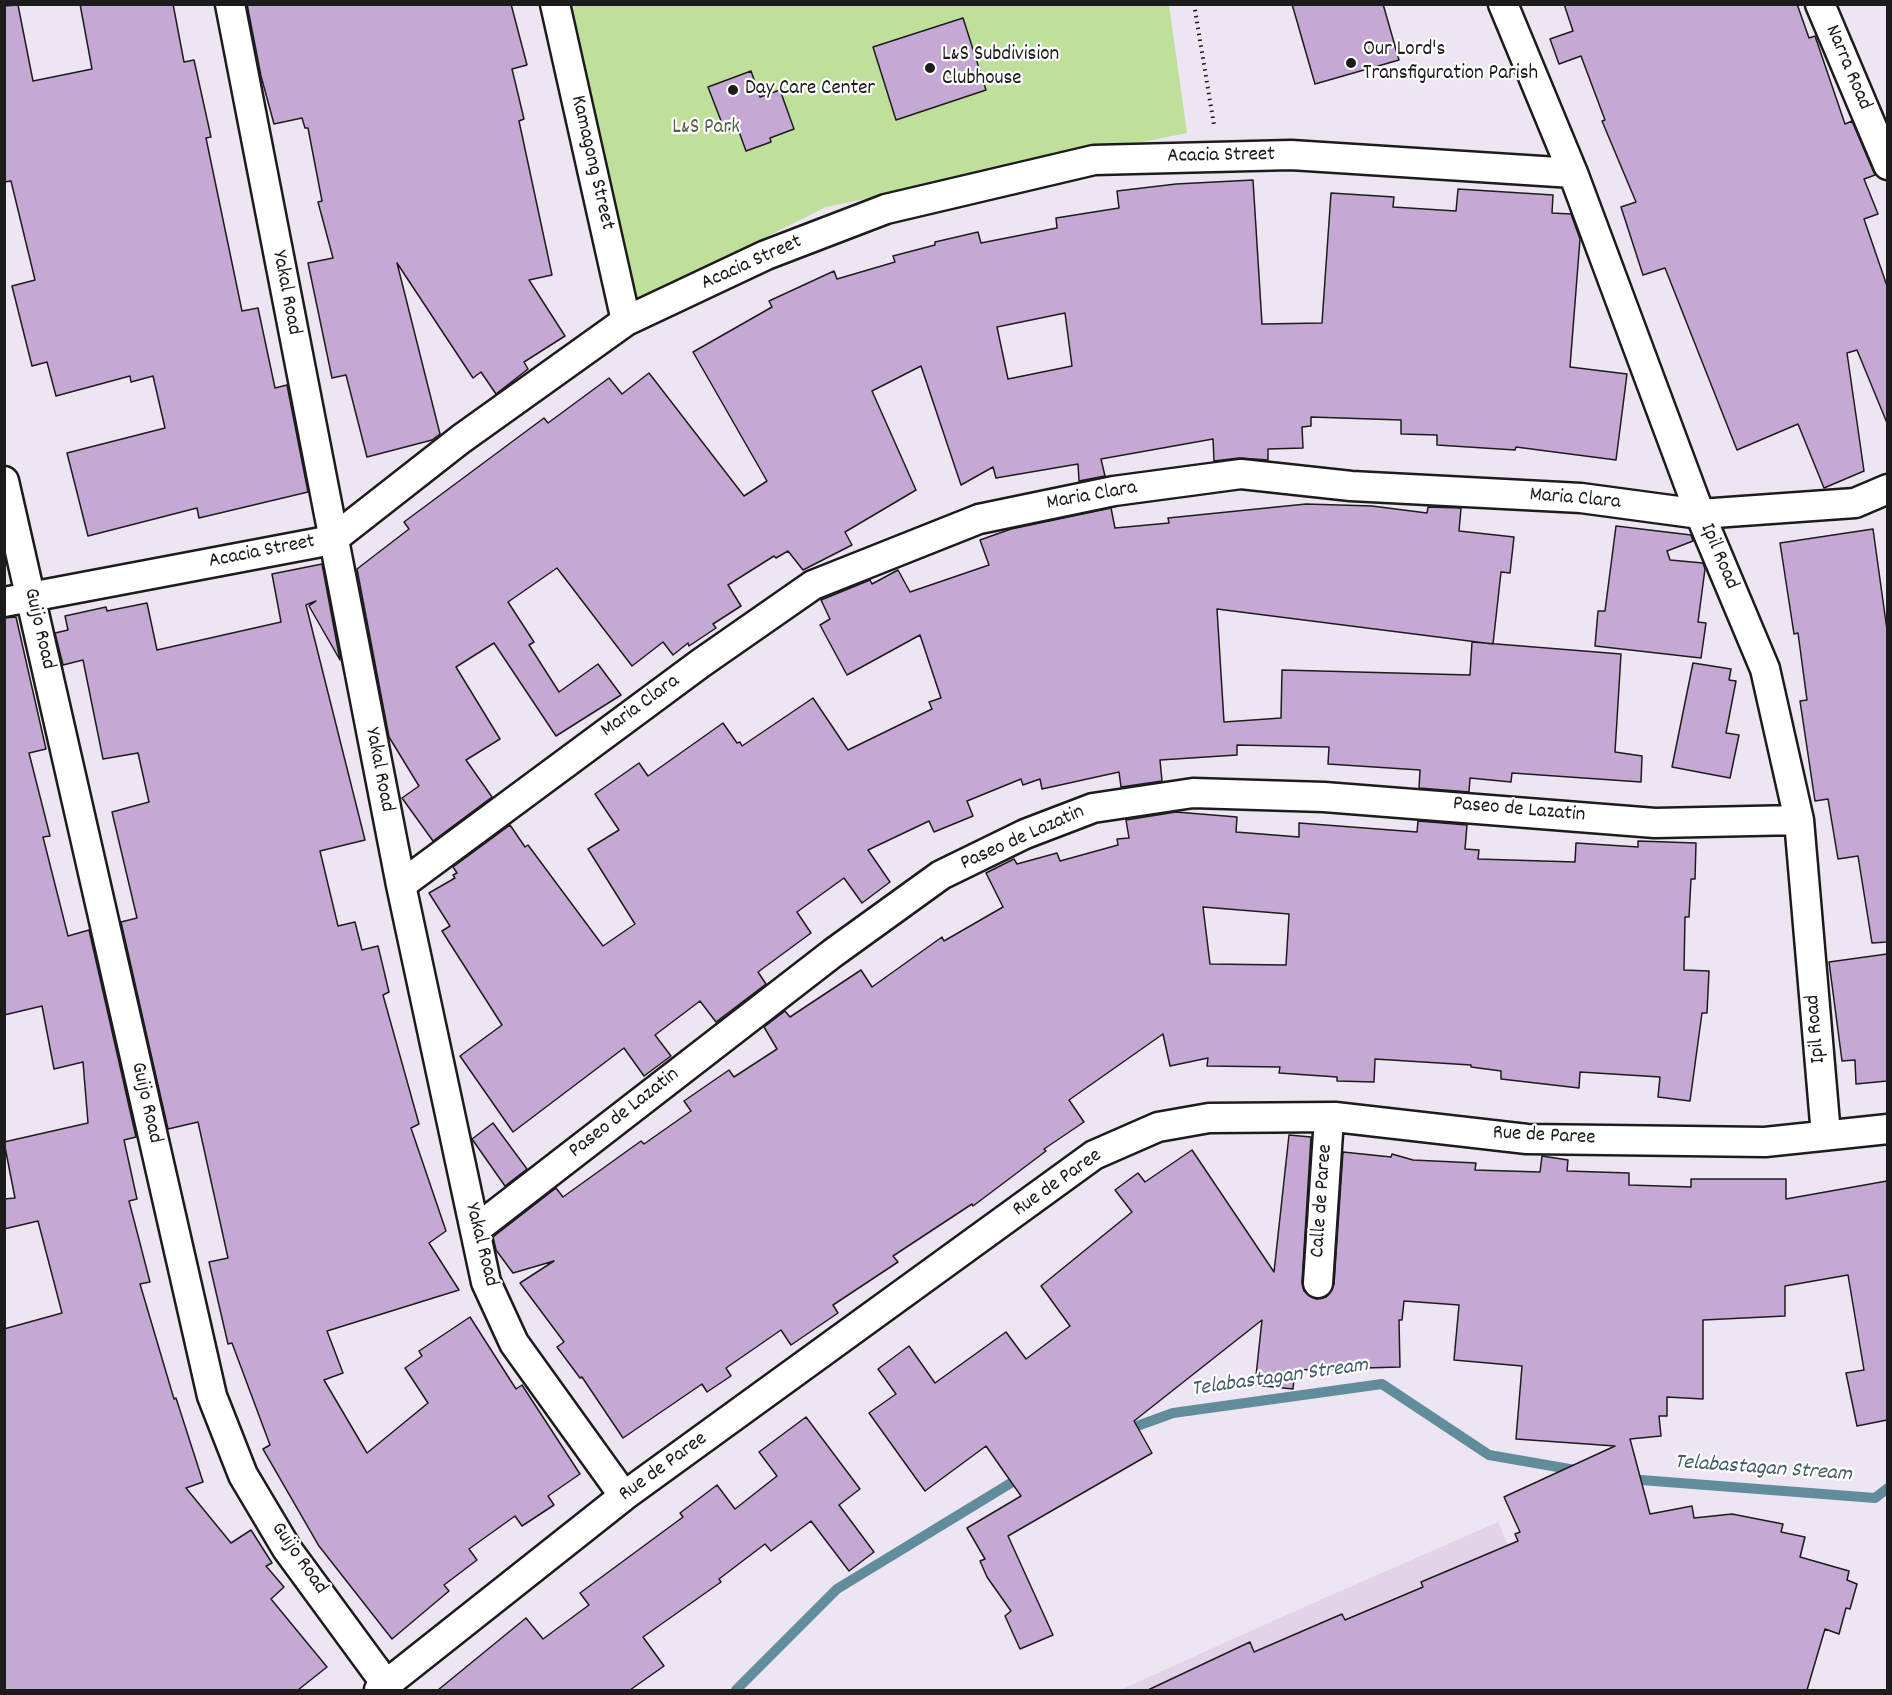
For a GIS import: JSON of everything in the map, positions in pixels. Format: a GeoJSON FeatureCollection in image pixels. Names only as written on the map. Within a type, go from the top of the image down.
{"type":"FeatureCollection","features":[{"type":"Feature","properties":{"kind":"street","name":"Yakal Road"},"geometry":{"type":"LineString","coordinates":[[230,4],[332,540],[401,885],[486,1282],[514,1343],[624,1496]]}},
{"type":"Feature","properties":{"kind":"street","name":"Kamagong Street"},"geometry":{"type":"LineString","coordinates":[[555,4],[626,321]]}},
{"type":"Feature","properties":{"kind":"street","name":"Ipil Road"},"geometry":{"type":"LineString","coordinates":[[1503,4],[1573,173],[1700,514],[1765,669],[1799,820],[1826,1135]]}},
{"type":"Feature","properties":{"kind":"street","name":"Narra Road"},"geometry":{"type":"LineString","coordinates":[[1820,4],[1887,165]]}},
{"type":"Feature","properties":{"kind":"street","name":"Acacia Street"},"geometry":{"type":"LineString","coordinates":[[17,599],[332,540],[461,439],[626,321],[766,255],[886,209],[1094,160],[1291,155],[1573,173]]}},
{"type":"Feature","properties":{"kind":"street","name":"Maria Clara"},"geometry":{"type":"LineString","coordinates":[[401,885],[701,663],[813,585],[979,519],[1114,491],[1241,474],[1351,486],[1581,498],[1700,514],[1855,503],[1887,489]]}},
{"type":"Feature","properties":{"kind":"street","name":"Guijo Road"},"geometry":{"type":"LineString","coordinates":[[4,481],[17,599],[212,1396],[243,1475],[287,1549],[382,1687]]}},
{"type":"Feature","properties":{"kind":"street","name":"Paseo de Lazatin"},"geometry":{"type":"LineString","coordinates":[[475,1230],[833,953],[941,875],[1025,834],[1093,808],[1192,794],[1357,799],[1655,823],[1799,820]]}},
{"type":"Feature","properties":{"kind":"street","name":"Rue de Paree"},"geometry":{"type":"LineString","coordinates":[[382,1687],[624,1496],[1094,1155],[1158,1127],[1209,1118],[1329,1118],[1380,1121],[1527,1139],[1765,1142],[1887,1129]]}},
{"type":"Feature","properties":{"kind":"street","name":"Calle de Paree"},"geometry":{"type":"LineString","coordinates":[[1318,1283],[1329,1118]]}},
{"type":"Feature","properties":{"kind":"path"},"geometry":{"type":"LineString","coordinates":[[1194,4],[1219,156]]}},
{"type":"Feature","properties":{"kind":"shaded area"},"geometry":{"type":"Polygon","coordinates":[[[1498,1522],[1572,1690],[1120,1690],[1304,1607],[1498,1522]]]}},
{"type":"Feature","properties":{"kind":"green space","name":"L&S Park"},"geometry":{"type":"Polygon","coordinates":[[[550,5],[1169,5],[1187,133],[826,207],[622,309],[550,5]]]}},
{"type":"Feature","properties":{"kind":"building"},"geometry":{"type":"Polygon","coordinates":[[[80,4],[173,4],[184,62],[194,60],[211,137],[206,138],[242,311],[258,308],[275,388],[287,385],[308,492],[199,518],[197,508],[88,536],[67,453],[165,428],[153,376],[131,382],[130,376],[56,396],[47,362],[32,366],[12,286],[35,280],[11,181],[4,182],[4,6],[18,5],[33,81],[92,69],[80,4]]]}},
{"type":"Feature","properties":{"kind":"building"},"geometry":{"type":"Polygon","coordinates":[[[247,4],[511,4],[527,65],[512,69],[524,119],[519,121],[552,275],[529,280],[565,336],[524,362],[528,369],[496,394],[481,372],[473,378],[397,263],[440,434],[432,440],[367,457],[346,375],[332,378],[308,263],[333,258],[318,202],[322,201],[308,128],[305,128],[302,118],[274,124],[261,76],[247,4]]]}},
{"type":"Feature","properties":{"kind":"building"},"geometry":{"type":"Polygon","coordinates":[[[1292,4],[1383,4],[1399,60],[1315,84],[1292,4]]]}},
{"type":"Feature","properties":{"kind":"building"},"geometry":{"type":"Polygon","coordinates":[[[1564,4],[1797,4],[1809,38],[1815,36],[1845,124],[1852,121],[1875,175],[1864,179],[1878,214],[1864,219],[1887,286],[1887,423],[1857,350],[1847,353],[1864,471],[1824,488],[1798,424],[1737,450],[1665,268],[1643,275],[1621,207],[1636,202],[1602,121],[1605,120],[1581,56],[1559,64],[1550,39],[1573,31],[1564,4]]]}},
{"type":"Feature","properties":{"kind":"building","name":"L&S Subdivision Clubhouse"},"geometry":{"type":"Polygon","coordinates":[[[963,18],[986,90],[896,120],[873,47],[963,18]]]}},
{"type":"Feature","properties":{"kind":"building"},"geometry":{"type":"Polygon","coordinates":[[[751,71],[760,97],[780,90],[794,129],[770,138],[771,142],[746,151],[737,126],[725,131],[708,87],[751,71]]]}},
{"type":"Feature","properties":{"kind":"building"},"geometry":{"type":"Polygon","coordinates":[[[1253,180],[1262,324],[1322,323],[1331,193],[1394,197],[1393,207],[1456,211],[1458,189],[1553,195],[1552,213],[1571,214],[1580,239],[1570,367],[1627,374],[1616,460],[1516,447],[1515,450],[1437,445],[1437,435],[1401,434],[1401,420],[1311,417],[1311,426],[1302,427],[1303,448],[1268,449],[1268,460],[1239,458],[1214,461],[1213,439],[1101,459],[1105,476],[1079,481],[1078,464],[996,478],[993,467],[961,485],[921,366],[872,391],[916,490],[845,532],[852,545],[803,570],[788,551],[776,558],[774,556],[728,585],[741,606],[713,624],[716,628],[689,646],[688,643],[673,655],[663,642],[632,666],[557,568],[508,602],[534,642],[529,645],[559,692],[598,664],[621,695],[556,736],[494,643],[456,667],[500,739],[466,760],[492,797],[433,841],[402,798],[419,786],[389,737],[357,569],[409,529],[404,522],[544,418],[548,423],[609,378],[622,394],[649,373],[744,496],[767,481],[693,352],[772,307],[769,301],[834,271],[837,279],[895,262],[893,256],[935,245],[935,242],[978,232],[981,243],[1057,228],[1056,218],[1119,208],[1117,191],[1176,184],[1253,180]],[[1065,313],[997,327],[1008,379],[1072,366],[1065,313]]]}},
{"type":"Feature","properties":{"kind":"building"},"geometry":{"type":"Polygon","coordinates":[[[1306,504],[1372,506],[1427,513],[1428,507],[1461,508],[1459,531],[1514,537],[1510,573],[1501,572],[1493,644],[1621,654],[1615,752],[1642,756],[1641,782],[1512,773],[1511,782],[1470,778],[1469,792],[1419,788],[1420,770],[1328,764],[1329,747],[1237,745],[1237,755],[1160,760],[1162,781],[1121,787],[1119,772],[1042,789],[1040,779],[1023,785],[1021,779],[967,801],[973,816],[934,832],[929,821],[868,850],[890,882],[862,903],[844,878],[797,912],[811,933],[758,972],[766,984],[716,1022],[700,1001],[655,1035],[671,1056],[644,1076],[624,1048],[513,1132],[460,1056],[502,1025],[442,931],[450,926],[429,893],[455,878],[453,875],[457,873],[453,867],[510,825],[525,847],[528,845],[603,946],[635,924],[588,849],[619,830],[595,794],[639,763],[648,776],[723,723],[737,743],[740,742],[742,746],[813,698],[848,750],[932,709],[929,702],[941,698],[920,635],[847,675],[820,625],[830,619],[821,600],[870,580],[872,584],[898,570],[910,592],[989,565],[980,540],[1011,529],[1111,508],[1115,528],[1169,523],[1168,518],[1306,504]],[[1217,609],[1224,722],[1281,718],[1282,670],[1470,675],[1472,642],[1486,643],[1217,609]]]}},
{"type":"Feature","properties":{"kind":"building"},"geometry":{"type":"Polygon","coordinates":[[[1616,526],[1691,535],[1693,541],[1667,551],[1670,560],[1703,563],[1705,569],[1698,622],[1706,623],[1701,658],[1595,646],[1598,611],[1605,611],[1616,526]]]}},
{"type":"Feature","properties":{"kind":"building"},"geometry":{"type":"Polygon","coordinates":[[[1873,529],[1887,630],[1887,942],[1872,943],[1858,856],[1838,859],[1828,799],[1815,801],[1800,701],[1807,700],[1798,633],[1794,634],[1780,543],[1873,529]]]}},
{"type":"Feature","properties":{"kind":"building"},"geometry":{"type":"Polygon","coordinates":[[[322,564],[340,660],[309,606],[316,601],[306,605],[365,840],[320,851],[338,926],[355,922],[362,950],[378,946],[389,992],[383,995],[419,1124],[411,1128],[446,1231],[429,1243],[459,1290],[327,1331],[343,1373],[324,1380],[367,1453],[428,1403],[405,1368],[422,1356],[419,1351],[470,1317],[516,1389],[522,1385],[580,1474],[548,1496],[554,1505],[522,1526],[515,1516],[469,1549],[477,1560],[444,1585],[449,1591],[392,1639],[319,1546],[263,1449],[270,1445],[232,1343],[228,1344],[209,1262],[228,1258],[198,1122],[168,1129],[121,922],[137,918],[112,812],[149,802],[138,753],[103,759],[83,660],[63,665],[55,633],[68,630],[65,616],[106,607],[107,611],[147,603],[157,650],[281,622],[272,574],[322,564]]]}},
{"type":"Feature","properties":{"kind":"building"},"geometry":{"type":"Polygon","coordinates":[[[16,617],[46,749],[29,753],[50,836],[43,837],[68,936],[89,930],[136,1137],[124,1140],[137,1199],[129,1201],[150,1282],[140,1284],[174,1399],[176,1398],[203,1482],[186,1488],[231,1543],[251,1530],[272,1563],[266,1566],[284,1587],[271,1599],[327,1667],[298,1690],[4,1690],[4,1329],[62,1313],[38,1221],[4,1229],[4,1199],[15,1198],[4,1142],[88,1123],[83,1062],[54,1069],[42,1006],[4,1015],[4,618],[16,617]]]}},
{"type":"Feature","properties":{"kind":"building"},"geometry":{"type":"Polygon","coordinates":[[[1693,663],[1731,669],[1729,680],[1736,681],[1726,733],[1739,735],[1730,778],[1672,767],[1693,663]]]}},
{"type":"Feature","properties":{"kind":"building"},"geometry":{"type":"Polygon","coordinates":[[[1176,812],[1237,817],[1236,832],[1299,837],[1299,823],[1417,832],[1418,821],[1467,825],[1465,849],[1479,850],[1478,859],[1575,862],[1576,843],[1638,847],[1638,841],[1696,843],[1695,879],[1691,879],[1689,917],[1685,917],[1684,970],[1709,971],[1707,1013],[1702,1013],[1690,1101],[1658,1097],[1660,1077],[1580,1072],[1579,1088],[1501,1079],[1501,1071],[1471,1067],[1471,1065],[1375,1059],[1374,1082],[1337,1081],[1337,1077],[1279,1073],[1280,1067],[1207,1066],[1208,1058],[1170,1066],[1163,1034],[1069,1100],[1084,1122],[1044,1149],[1046,1151],[973,1206],[972,1204],[893,1256],[898,1262],[833,1305],[838,1313],[791,1345],[781,1330],[726,1368],[731,1376],[707,1392],[702,1384],[623,1438],[582,1377],[580,1378],[557,1347],[564,1342],[520,1283],[554,1261],[513,1273],[496,1250],[493,1237],[556,1188],[563,1197],[641,1141],[644,1144],[691,1111],[684,1101],[729,1070],[734,1077],[777,1049],[764,1027],[785,1011],[790,1017],[861,970],[872,987],[942,937],[944,941],[1003,907],[986,873],[1014,859],[1017,864],[1057,853],[1060,861],[1118,845],[1117,839],[1129,838],[1126,820],[1176,812]],[[1203,907],[1210,964],[1286,965],[1289,914],[1203,907]]]}},
{"type":"Feature","properties":{"kind":"building"},"geometry":{"type":"Polygon","coordinates":[[[1887,954],[1887,1081],[1856,1084],[1855,1060],[1842,1061],[1829,962],[1887,954]]]}},
{"type":"Feature","properties":{"kind":"building"},"geometry":{"type":"Polygon","coordinates":[[[493,1123],[527,1169],[505,1186],[472,1139],[493,1123]]]}},
{"type":"Feature","properties":{"kind":"building"},"geometry":{"type":"Polygon","coordinates":[[[1289,1135],[1311,1137],[1302,1282],[1304,1291],[1316,1299],[1326,1297],[1334,1284],[1343,1152],[1391,1157],[1392,1154],[1413,1160],[1476,1163],[1475,1170],[1540,1172],[1542,1156],[1568,1160],[1567,1171],[1629,1173],[1629,1185],[1691,1187],[1691,1179],[1786,1179],[1786,1199],[1887,1181],[1887,1420],[1857,1426],[1846,1373],[1864,1370],[1848,1275],[1785,1286],[1785,1316],[1703,1320],[1703,1399],[1667,1397],[1667,1416],[1659,1416],[1661,1436],[1630,1439],[1650,1514],[1692,1506],[1694,1518],[1732,1514],[1783,1524],[1781,1532],[1805,1537],[1800,1557],[1849,1571],[1847,1580],[1857,1584],[1850,1609],[1846,1608],[1839,1634],[1825,1629],[1807,1690],[1148,1690],[1250,1642],[1254,1652],[1342,1614],[1345,1620],[1423,1587],[1421,1582],[1518,1541],[1515,1534],[1520,1532],[1504,1497],[1615,1446],[1516,1439],[1522,1366],[1454,1360],[1459,1305],[1404,1301],[1402,1320],[1399,1320],[1400,1367],[1295,1370],[1293,1389],[1255,1385],[1262,1320],[1134,1421],[1152,1453],[1008,1536],[1053,1635],[1020,1649],[1005,1616],[1011,1611],[987,1577],[980,1561],[985,1559],[967,1528],[1021,1496],[986,1446],[925,1491],[869,1413],[896,1394],[878,1369],[909,1346],[935,1383],[1006,1332],[1026,1359],[1070,1326],[1041,1286],[1132,1212],[1115,1190],[1138,1173],[1145,1182],[1192,1150],[1274,1272],[1289,1135]]]}},
{"type":"Feature","properties":{"kind":"building"},"geometry":{"type":"Polygon","coordinates":[[[806,1417],[860,1489],[839,1505],[874,1552],[849,1571],[811,1521],[771,1551],[765,1544],[719,1579],[721,1582],[643,1637],[664,1666],[630,1690],[438,1690],[526,1618],[543,1639],[589,1605],[580,1593],[683,1517],[680,1513],[717,1485],[735,1509],[777,1476],[759,1452],[806,1417]]]}},
{"type":"Feature","properties":{"kind":"waterway","name":"Telabastagan Stream"},"geometry":{"type":"LineString","coordinates":[[1126,1430],[1173,1413],[1382,1384],[1489,1455],[1581,1471]]}},
{"type":"Feature","properties":{"kind":"waterway","name":"Telabastagan Stream"},"geometry":{"type":"LineString","coordinates":[[736,1690],[837,1589],[1024,1475]]}},
{"type":"Feature","properties":{"kind":"waterway","name":"Telabastagan Stream"},"geometry":{"type":"LineString","coordinates":[[1628,1479],[1875,1498],[1888,1488]]}},
{"type":"Feature","properties":{"kind":"place","name":"Our Lord's Transfiguration Parish"},"geometry":{"type":"Point","coordinates":[1351,63]}},
{"type":"Feature","properties":{"kind":"place","name":"L&S Subdivision Clubhouse"},"geometry":{"type":"Point","coordinates":[930,68]}},
{"type":"Feature","properties":{"kind":"place","name":"Day Care Center"},"geometry":{"type":"Point","coordinates":[733,90]}}]}
